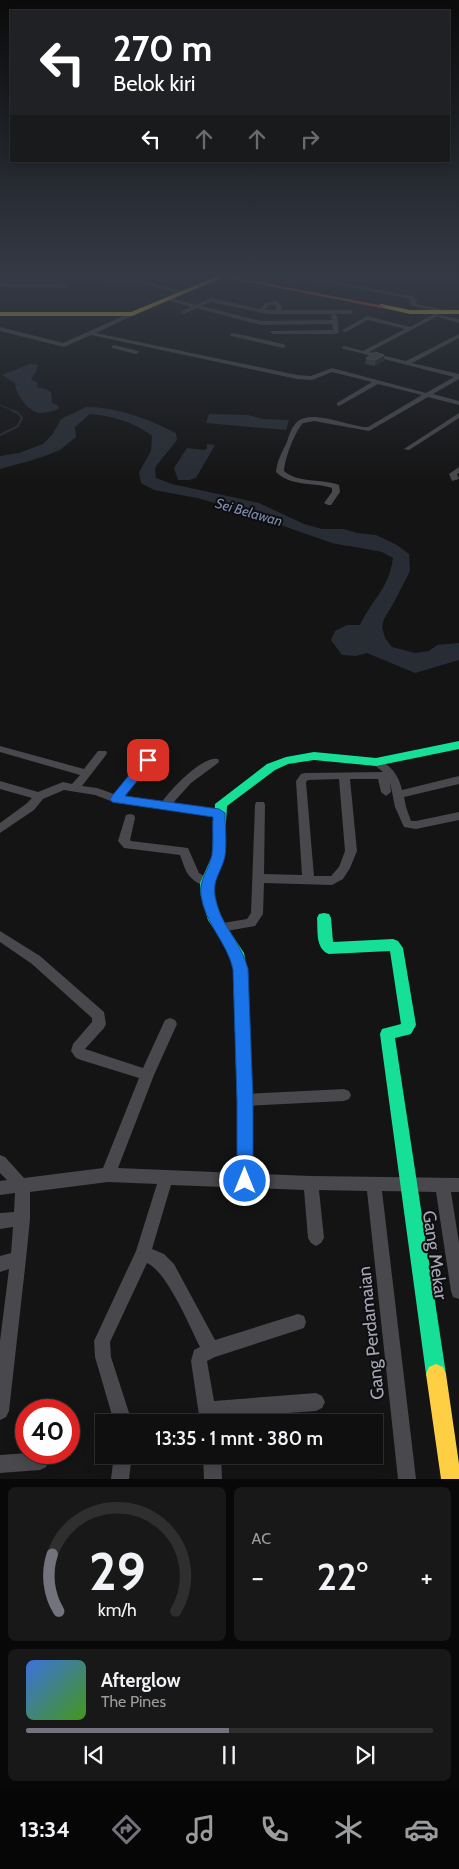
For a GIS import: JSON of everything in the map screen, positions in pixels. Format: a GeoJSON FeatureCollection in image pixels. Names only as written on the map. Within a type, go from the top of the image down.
{"type":"FeatureCollection","features":[{"type":"Feature","properties":{"kind":"street"},"geometry":{"type":"LineString","coordinates":[[114,347],[137,355],[135,346]]}},
{"type":"Feature","properties":{"kind":"street"},"geometry":{"type":"LineString","coordinates":[[145,346],[297,377],[312,378],[332,370],[459,403]]}},
{"type":"Feature","properties":{"kind":"street"},"geometry":{"type":"LineString","coordinates":[[364,353],[376,346]]}},
{"type":"Feature","properties":{"kind":"street"},"geometry":{"type":"LineString","coordinates":[[407,363],[440,346]]}},
{"type":"Feature","properties":{"kind":"street"},"geometry":{"type":"LineString","coordinates":[[344,348],[459,376]]}},
{"type":"Feature","properties":{"kind":"street"},"geometry":{"type":"LineString","coordinates":[[328,503],[336,492],[336,488],[331,485],[292,479],[283,476],[280,472],[295,430],[300,422],[309,419],[359,429],[370,429],[459,376]]}},
{"type":"Feature","properties":{"kind":"street"},"geometry":{"type":"LineString","coordinates":[[339,404],[378,381]]}},
{"type":"Feature","properties":{"kind":"street"},"geometry":{"type":"LineString","coordinates":[[408,449],[459,416]]}},
{"type":"Feature","properties":{"kind":"street"},"geometry":{"type":"LineString","coordinates":[[455,479],[453,474],[459,469]]}},
{"type":"Feature","properties":{"kind":"street"},"geometry":{"type":"LineString","coordinates":[[245,1181],[245,1100],[240,969],[237,954],[215,920],[210,907],[207,882],[218,856],[221,804],[226,798],[271,767],[286,760],[314,756],[376,762],[459,745]]}},
{"type":"Feature","properties":{"kind":"street"},"geometry":{"type":"LineString","coordinates":[[0,750],[87,773]]}},
{"type":"Feature","properties":{"kind":"street"},"geometry":{"type":"LineString","coordinates":[[75,788],[102,754]]}},
{"type":"Feature","properties":{"kind":"street"},"geometry":{"type":"LineString","coordinates":[[116,799],[148,760]]}},
{"type":"Feature","properties":{"kind":"street"},"geometry":{"type":"LineString","coordinates":[[165,806],[172,794],[184,782],[214,761]]}},
{"type":"Feature","properties":{"kind":"street"},"geometry":{"type":"LineString","coordinates":[[376,762],[392,774],[399,794],[402,816],[408,824],[416,825],[459,816]]}},
{"type":"Feature","properties":{"kind":"street"},"geometry":{"type":"LineString","coordinates":[[257,878],[336,880],[347,862],[351,851],[344,775]]}},
{"type":"Feature","properties":{"kind":"street"},"geometry":{"type":"LineString","coordinates":[[308,880],[301,782],[305,777],[381,775],[384,778],[386,792]]}},
{"type":"Feature","properties":{"kind":"street"},"geometry":{"type":"LineString","coordinates":[[399,794],[459,780]]}},
{"type":"Feature","properties":{"kind":"street"},"geometry":{"type":"LineString","coordinates":[[0,785],[39,796]]}},
{"type":"Feature","properties":{"kind":"street"},"geometry":{"type":"LineString","coordinates":[[1,828],[30,807],[39,796],[58,786],[75,788],[116,799],[219,813]]}},
{"type":"Feature","properties":{"kind":"street"},"geometry":{"type":"LineString","coordinates":[[221,927],[241,926],[254,921],[257,914],[260,805]]}},
{"type":"Feature","properties":{"kind":"street"},"geometry":{"type":"LineString","coordinates":[[130,818],[124,841],[137,846],[184,851],[194,876],[207,882]]}},
{"type":"Feature","properties":{"kind":"street","name":"Gang Mekar"},"geometry":{"type":"LineString","coordinates":[[324,918],[326,944],[329,948],[386,944],[393,945],[396,948],[409,1025],[406,1030],[387,1034],[450,1479]]}},
{"type":"Feature","properties":{"kind":"street"},"geometry":{"type":"LineString","coordinates":[[0,936],[36,960],[100,1016],[99,1024],[78,1048],[81,1054],[147,1075]]}},
{"type":"Feature","properties":{"kind":"street"},"geometry":{"type":"LineString","coordinates":[[108,1174],[147,1075],[170,1024]]}},
{"type":"Feature","properties":{"kind":"street"},"geometry":{"type":"LineString","coordinates":[[245,1100],[344,1095]]}},
{"type":"Feature","properties":{"kind":"street"},"geometry":{"type":"LineString","coordinates":[[0,1162],[22,1186],[22,1219],[0,1411]]}},
{"type":"Feature","properties":{"kind":"street"},"geometry":{"type":"LineString","coordinates":[[0,1188],[108,1174],[245,1181],[459,1186]]}},
{"type":"Feature","properties":{"kind":"street"},"geometry":{"type":"LineString","coordinates":[[121,1414],[103,1357],[102,1341],[143,1253],[166,1178]]}},
{"type":"Feature","properties":{"kind":"street"},"geometry":{"type":"LineString","coordinates":[[311,1183],[316,1238]]}},
{"type":"Feature","properties":{"kind":"street","name":"Gang Perdamaian"},"geometry":{"type":"LineString","coordinates":[[374,1183],[407,1479]]}},
{"type":"Feature","properties":{"kind":"street"},"geometry":{"type":"LineString","coordinates":[[442,1185],[459,1291]]}},
{"type":"Feature","properties":{"kind":"street"},"geometry":{"type":"LineString","coordinates":[[0,1221],[22,1219]]}},
{"type":"Feature","properties":{"kind":"street"},"geometry":{"type":"LineString","coordinates":[[143,1253],[158,1260],[168,1270],[211,1350]]}},
{"type":"Feature","properties":{"kind":"street"},"geometry":{"type":"LineString","coordinates":[[0,1264],[18,1259]]}},
{"type":"Feature","properties":{"kind":"street"},"geometry":{"type":"LineString","coordinates":[[209,1414],[200,1356],[211,1350],[298,1322]]}},
{"type":"Feature","properties":{"kind":"street"},"geometry":{"type":"LineString","coordinates":[[224,1414],[316,1402]]}},
{"type":"Feature","properties":{"kind":"street"},"geometry":{"type":"LineString","coordinates":[[0,1464],[15,1463]]}},
{"type":"Feature","properties":{"kind":"street"},"geometry":{"type":"LineString","coordinates":[[120,1479],[121,1464]]}},
{"type":"Feature","properties":{"kind":"street"},"geometry":{"type":"LineString","coordinates":[[212,1464],[213,1479]]}},
{"type":"Feature","properties":{"kind":"water"},"geometry":{"type":"Polygon","coordinates":[[[30,364],[38,365],[31,379],[38,383],[37,387],[51,392],[52,403],[59,408],[56,410],[40,413],[31,410],[20,397],[15,383],[2,375],[30,364]]]}},
{"type":"Feature","properties":{"kind":"water"},"geometry":{"type":"Polygon","coordinates":[[[86,407],[109,409],[132,415],[176,433],[177,440],[155,469],[156,478],[172,484],[259,503],[304,524],[322,529],[344,529],[357,533],[376,535],[397,545],[409,554],[410,571],[384,619],[382,627],[385,638],[392,647],[415,653],[429,651],[437,645],[459,643],[459,660],[415,673],[367,653],[356,656],[342,655],[331,640],[335,631],[347,625],[360,625],[388,578],[393,558],[379,547],[332,543],[226,506],[197,498],[154,490],[141,483],[139,472],[151,451],[152,436],[131,423],[107,416],[90,414],[75,427],[76,437],[60,450],[28,461],[0,466],[0,456],[19,453],[43,444],[52,435],[61,419],[86,407]]]}},
{"type":"Feature","properties":{"kind":"water"},"geometry":{"type":"Polygon","coordinates":[[[209,414],[248,415],[263,419],[289,420],[286,430],[206,423],[209,414]]]}},
{"type":"Feature","properties":{"kind":"water"},"geometry":{"type":"Polygon","coordinates":[[[207,444],[215,445],[196,478],[178,480],[174,468],[187,448],[204,450],[207,449],[207,444]]]}},
{"type":"Feature","properties":{"kind":"building"},"geometry":{"type":"Polygon","coordinates":[[[375,352],[384,355],[375,360],[366,358],[375,352]]]}},
{"type":"Feature","properties":{"kind":"waterway"},"geometry":{"type":"LineString","coordinates":[[0,405],[14,411]]}},
{"type":"Feature","properties":{"kind":"waterway"},"geometry":{"type":"LineString","coordinates":[[0,435],[18,426],[22,418],[18,413],[11,410]]}},
{"type":"Feature","properties":{"kind":"waterway","name":"Sei Belawan"},"geometry":{"type":"LineString","coordinates":[[0,466],[29,458]]}},
{"type":"Feature","properties":{"kind":"waterway","name":"Sei Belawan"},"geometry":{"type":"LineString","coordinates":[[343,541],[386,549],[400,558]]}},
{"type":"Feature","properties":{"kind":"traffic: fast"},"geometry":{"type":"LineString","coordinates":[[245,1181],[245,1100],[240,969],[237,953],[215,920],[208,897],[207,883],[218,856],[221,804],[271,767],[286,761],[314,756],[376,762],[459,745]]}},
{"type":"Feature","properties":{"kind":"traffic: fast"},"geometry":{"type":"LineString","coordinates":[[324,918],[326,944],[329,948],[386,945],[393,945],[396,948],[409,1025],[406,1029],[387,1034],[436,1374]]}},
{"type":"Feature","properties":{"kind":"traffic: slow"},"geometry":{"type":"LineString","coordinates":[[436,1374],[451,1479]]}},
{"type":"Feature","properties":{"kind":"route"},"geometry":{"type":"LineString","coordinates":[[148,760],[116,799],[219,813],[218,856],[207,882],[208,897],[215,920],[237,954],[240,969],[245,1100],[245,1181]]}}]}
